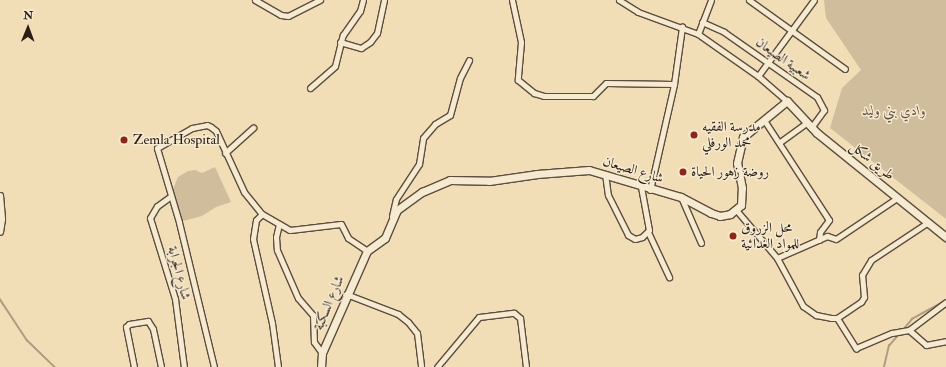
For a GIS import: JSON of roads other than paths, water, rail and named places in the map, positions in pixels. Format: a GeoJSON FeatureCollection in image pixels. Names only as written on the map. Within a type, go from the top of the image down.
{"type":"FeatureCollection","features":[{"type":"Feature","properties":{"kind":"main road","name":"طريق شكل"},"geometry":{"type":"LineString","coordinates":[[786,101],[809,126],[946,237]]}},
{"type":"Feature","properties":{"kind":"main road"},"geometry":{"type":"LineString","coordinates":[[737,211],[742,198],[737,163],[739,146],[744,137],[786,101]]}},
{"type":"Feature","properties":{"kind":"main road","name":"شارع الصيعان"},"geometry":{"type":"LineString","coordinates":[[367,251],[385,238],[392,217],[397,210],[422,192],[450,180],[489,181],[537,174],[589,170],[605,174],[641,188],[681,197],[720,216],[737,211]]}},
{"type":"Feature","properties":{"kind":"main road","name":"شارع السكبة"},"geometry":{"type":"LineString","coordinates":[[322,367],[322,353],[346,294],[367,251]]}},
{"type":"Feature","properties":{"kind":"street"},"geometry":{"type":"LineString","coordinates":[[255,0],[281,15],[288,16],[320,0]]}},
{"type":"Feature","properties":{"kind":"street"},"geometry":{"type":"LineString","coordinates":[[310,88],[335,66],[340,42],[347,26],[360,11],[363,0]]}},
{"type":"Feature","properties":{"kind":"street"},"geometry":{"type":"LineString","coordinates":[[340,42],[361,48],[370,42],[377,33],[384,0]]}},
{"type":"Feature","properties":{"kind":"street"},"geometry":{"type":"LineString","coordinates":[[512,0],[521,42],[518,80],[534,93],[562,98],[588,97],[593,96],[606,83],[674,84]]}},
{"type":"Feature","properties":{"kind":"street"},"geometry":{"type":"LineString","coordinates":[[619,0],[638,12],[698,34],[758,76],[786,101]]}},
{"type":"Feature","properties":{"kind":"street"},"geometry":{"type":"LineString","coordinates":[[698,34],[711,0]]}},
{"type":"Feature","properties":{"kind":"street"},"geometry":{"type":"LineString","coordinates":[[749,0],[845,69]]}},
{"type":"Feature","properties":{"kind":"street"},"geometry":{"type":"LineString","coordinates":[[758,76],[814,0]]}},
{"type":"Feature","properties":{"kind":"street","name":"شعبية الصيعان"},"geometry":{"type":"LineString","coordinates":[[702,22],[724,32],[821,103],[823,112],[809,126],[780,142]]}},
{"type":"Feature","properties":{"kind":"street"},"geometry":{"type":"LineString","coordinates":[[650,190],[674,84],[682,27]]}},
{"type":"Feature","properties":{"kind":"street"},"geometry":{"type":"LineString","coordinates":[[392,217],[396,198],[419,164],[422,138],[434,124],[450,115],[460,78],[469,60]]}},
{"type":"Feature","properties":{"kind":"street"},"geometry":{"type":"LineString","coordinates":[[764,120],[780,142],[829,220],[820,232],[819,240]]}},
{"type":"Feature","properties":{"kind":"street"},"geometry":{"type":"LineString","coordinates":[[214,367],[171,196],[157,148],[192,128],[207,124],[216,132],[244,192],[262,214],[278,224],[296,230],[341,224],[348,238],[367,251]]}},
{"type":"Feature","properties":{"kind":"street"},"geometry":{"type":"LineString","coordinates":[[225,153],[253,128]]}},
{"type":"Feature","properties":{"kind":"street"},"geometry":{"type":"LineString","coordinates":[[605,174],[608,195],[628,235],[638,239],[648,232]]}},
{"type":"Feature","properties":{"kind":"street"},"geometry":{"type":"LineString","coordinates":[[641,188],[648,232],[669,277]]}},
{"type":"Feature","properties":{"kind":"street"},"geometry":{"type":"LineString","coordinates":[[0,195],[2,219],[0,232]]}},
{"type":"Feature","properties":{"kind":"street","name":"شارع الجرابة"},"geometry":{"type":"LineString","coordinates":[[171,196],[157,206],[150,218],[175,299],[184,367]]}},
{"type":"Feature","properties":{"kind":"street"},"geometry":{"type":"LineString","coordinates":[[681,197],[701,243]]}},
{"type":"Feature","properties":{"kind":"street"},"geometry":{"type":"LineString","coordinates":[[777,258],[827,236],[836,239],[897,198]]}},
{"type":"Feature","properties":{"kind":"street"},"geometry":{"type":"LineString","coordinates":[[737,211],[777,258],[803,306],[823,317],[837,318],[861,302],[864,297],[862,275],[870,260],[927,222]]}},
{"type":"Feature","properties":{"kind":"street"},"geometry":{"type":"LineString","coordinates":[[262,214],[256,220],[253,238],[272,322],[278,367]]}},
{"type":"Feature","properties":{"kind":"street"},"geometry":{"type":"LineString","coordinates":[[278,224],[276,237],[278,250],[298,298],[313,315],[314,342],[322,353]]}},
{"type":"Feature","properties":{"kind":"street"},"geometry":{"type":"LineString","coordinates":[[346,294],[398,314],[408,322],[417,333],[421,367]]}},
{"type":"Feature","properties":{"kind":"street"},"geometry":{"type":"LineString","coordinates":[[837,318],[855,348],[858,349],[892,333],[909,330],[946,302]]}},
{"type":"Feature","properties":{"kind":"street"},"geometry":{"type":"LineString","coordinates":[[436,367],[479,317],[514,313],[520,318],[526,367]]}},
{"type":"Feature","properties":{"kind":"street"},"geometry":{"type":"LineString","coordinates":[[134,367],[126,327],[129,324],[148,321],[153,329],[161,367]]}},
{"type":"Feature","properties":{"kind":"street"},"geometry":{"type":"LineString","coordinates":[[909,330],[926,346],[946,341]]}},
{"type":"Feature","properties":{"kind":"waterway"},"geometry":{"type":"LineString","coordinates":[[0,299],[27,340],[55,367]]}},
{"type":"Feature","properties":{"kind":"waterway"},"geometry":{"type":"LineString","coordinates":[[904,329],[912,319],[943,302]]}},
{"type":"Feature","properties":{"kind":"waterway"},"geometry":{"type":"LineString","coordinates":[[884,367],[889,346],[900,333]]}},
{"type":"Feature","properties":{"kind":"place","name":"مدرسة الفقيه محمد الورفلي"},"geometry":{"type":"Point","coordinates":[694,135]}},
{"type":"Feature","properties":{"kind":"place","name":"Zemla Hospital"},"geometry":{"type":"Point","coordinates":[124,140]}},
{"type":"Feature","properties":{"kind":"place","name":"روضة زهور الحياة"},"geometry":{"type":"Point","coordinates":[683,172]}},
{"type":"Feature","properties":{"kind":"place","name":"محل الزروق للمواد الغدائية"},"geometry":{"type":"Point","coordinates":[733,236]}},
{"type":"Feature","properties":{"kind":"park label","name":"وادي بني وليد"},"geometry":{"type":"Point","coordinates":[894,111]}}]}
